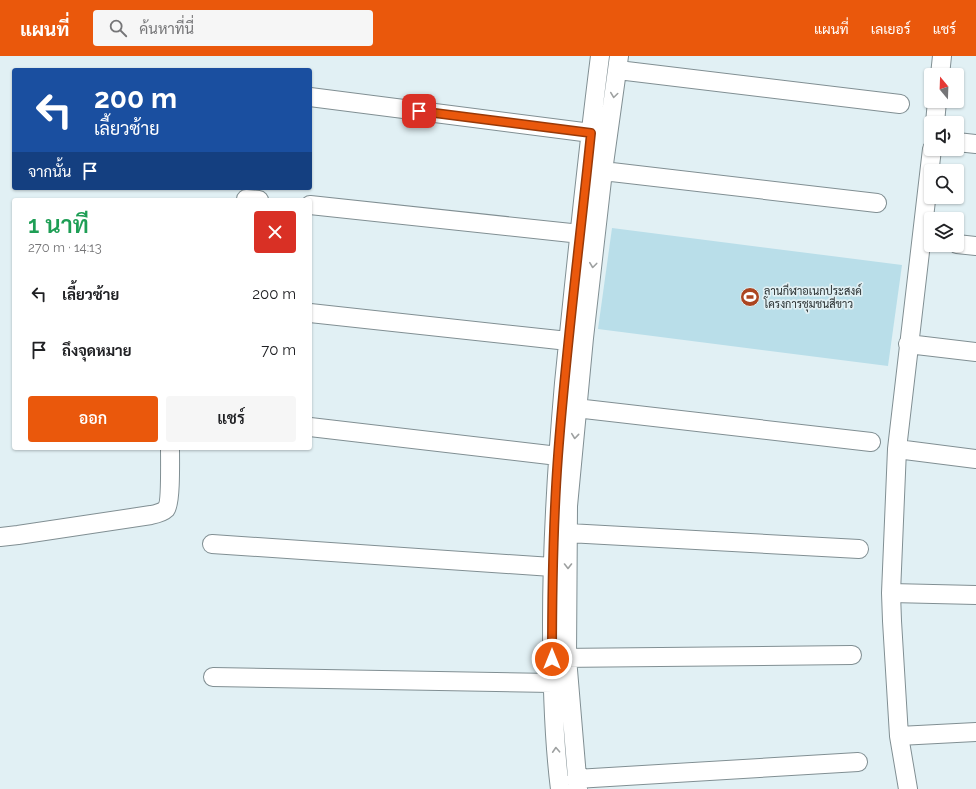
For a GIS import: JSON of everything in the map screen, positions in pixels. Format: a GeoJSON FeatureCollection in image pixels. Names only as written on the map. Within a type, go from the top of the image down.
{"type":"FeatureCollection","features":[{"type":"Feature","properties":{"kind":"street"},"geometry":{"type":"LineString","coordinates":[[560,789],[552,683],[560,658],[568,533],[570,407],[568,341],[600,56]]}},
{"type":"Feature","properties":{"kind":"street"},"geometry":{"type":"LineString","coordinates":[[941,68],[942,56]]}},
{"type":"Feature","properties":{"kind":"street"},"geometry":{"type":"LineString","coordinates":[[858,762],[577,784],[560,658],[552,567],[558,456],[584,338],[597,236],[603,171],[619,63],[900,104]]}},
{"type":"Feature","properties":{"kind":"street"},"geometry":{"type":"LineString","coordinates":[[312,97],[591,133]]}},
{"type":"Feature","properties":{"kind":"street"},"geometry":{"type":"LineString","coordinates":[[964,143],[976,144]]}},
{"type":"Feature","properties":{"kind":"street"},"geometry":{"type":"LineString","coordinates":[[928,212],[932,156]]}},
{"type":"Feature","properties":{"kind":"street"},"geometry":{"type":"LineString","coordinates":[[603,171],[877,203]]}},
{"type":"Feature","properties":{"kind":"street"},"geometry":{"type":"LineString","coordinates":[[312,205],[597,236]]}},
{"type":"Feature","properties":{"kind":"street"},"geometry":{"type":"LineString","coordinates":[[964,245],[976,246]]}},
{"type":"Feature","properties":{"kind":"street"},"geometry":{"type":"LineString","coordinates":[[908,789],[899,736],[893,658],[891,592],[897,449],[908,344],[924,252]]}},
{"type":"Feature","properties":{"kind":"street"},"geometry":{"type":"LineString","coordinates":[[312,313],[568,341]]}},
{"type":"Feature","properties":{"kind":"street"},"geometry":{"type":"LineString","coordinates":[[908,344],[976,352]]}},
{"type":"Feature","properties":{"kind":"street"},"geometry":{"type":"LineString","coordinates":[[570,407],[871,442]]}},
{"type":"Feature","properties":{"kind":"street"},"geometry":{"type":"LineString","coordinates":[[312,427],[558,456]]}},
{"type":"Feature","properties":{"kind":"street"},"geometry":{"type":"LineString","coordinates":[[897,449],[976,459]]}},
{"type":"Feature","properties":{"kind":"street"},"geometry":{"type":"LineString","coordinates":[[0,537],[18,536],[151,515],[163,511],[167,508],[169,499],[170,450]]}},
{"type":"Feature","properties":{"kind":"street"},"geometry":{"type":"LineString","coordinates":[[568,533],[859,549]]}},
{"type":"Feature","properties":{"kind":"street"},"geometry":{"type":"LineString","coordinates":[[212,544],[552,567]]}},
{"type":"Feature","properties":{"kind":"street"},"geometry":{"type":"LineString","coordinates":[[891,592],[976,595]]}},
{"type":"Feature","properties":{"kind":"street"},"geometry":{"type":"LineString","coordinates":[[560,658],[852,655]]}},
{"type":"Feature","properties":{"kind":"street"},"geometry":{"type":"LineString","coordinates":[[213,677],[552,683]]}},
{"type":"Feature","properties":{"kind":"street"},"geometry":{"type":"LineString","coordinates":[[899,736],[976,732]]}},
{"type":"Feature","properties":{"kind":"shaded area","name":"ลานกีฬาอเนกประสงค์ โครงการชุมชนสีขาว"},"geometry":{"type":"Polygon","coordinates":[[[612,228],[902,265],[888,366],[598,329],[612,228]]]}},
{"type":"Feature","properties":{"kind":"place","name":"ลานกีฬาอเนกประสงค์ โครงการชุมชนสีขาว"},"geometry":{"type":"Point","coordinates":[750,297]}},
{"type":"Feature","properties":{"kind":"route"},"geometry":{"type":"LineString","coordinates":[[419,111],[591,133],[579,234],[558,456],[552,567],[552,659]]}}]}
